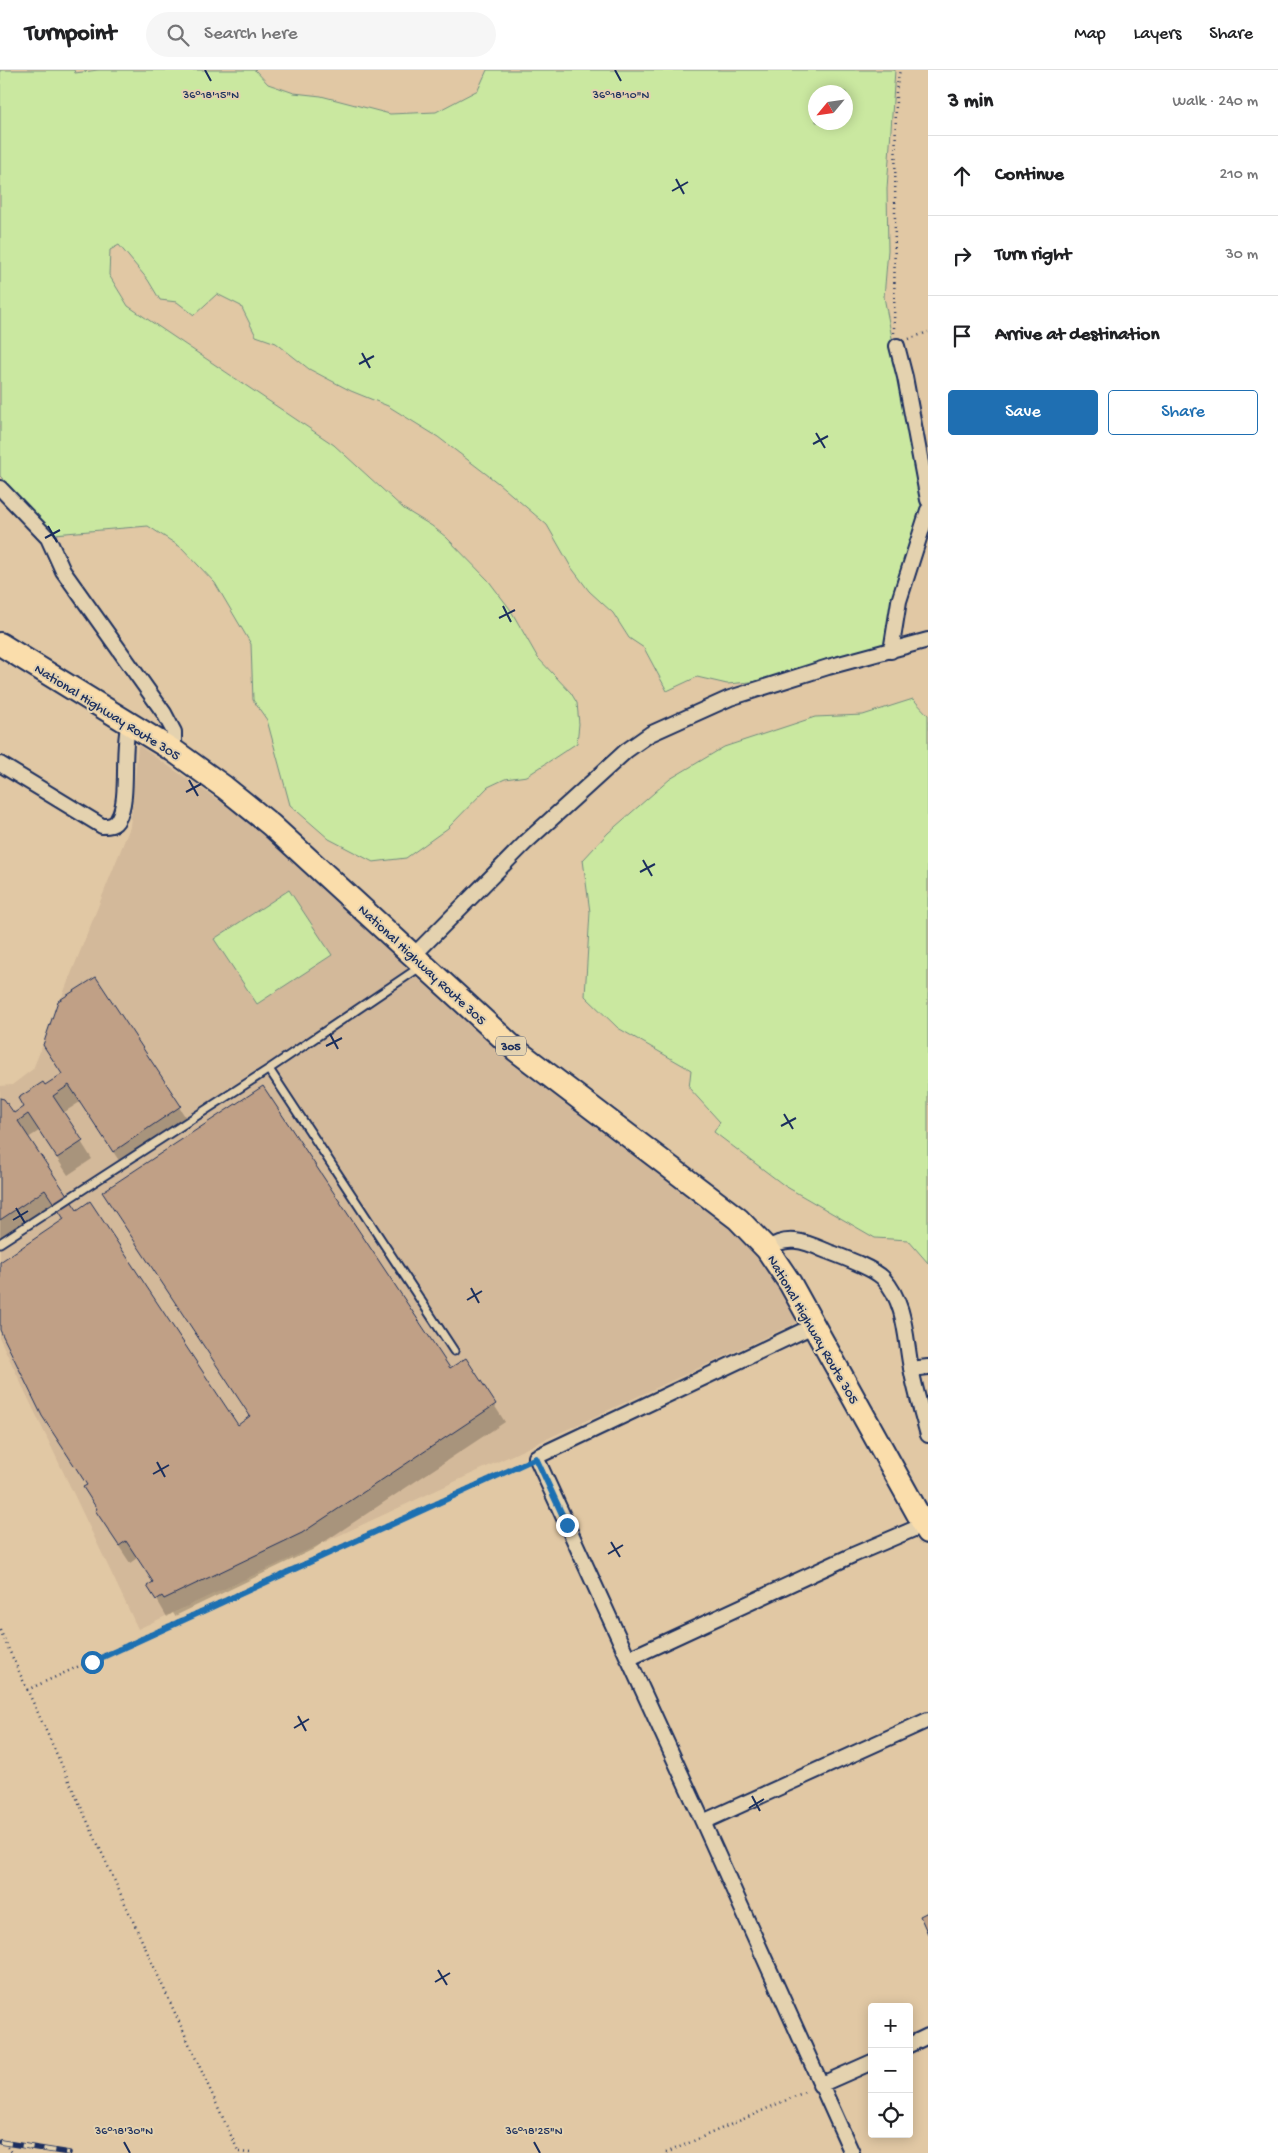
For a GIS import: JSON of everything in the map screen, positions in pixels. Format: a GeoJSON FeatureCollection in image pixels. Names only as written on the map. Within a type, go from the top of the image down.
{"type":"FeatureCollection","features":[{"type":"Feature","properties":{"kind":"highway","name":"National Highway Route 305"},"geometry":{"type":"LineString","coordinates":[[0,644],[174,751],[224,787],[271,825],[516,1050],[704,1191],[738,1219],[767,1249],[815,1325],[927,1526]]}},
{"type":"Feature","properties":{"kind":"street"},"geometry":{"type":"LineString","coordinates":[[897,346],[905,377],[928,500]]}},
{"type":"Feature","properties":{"kind":"street"},"geometry":{"type":"LineString","coordinates":[[0,488],[48,538],[63,571],[164,713],[174,732],[174,751]]}},
{"type":"Feature","properties":{"kind":"street"},"geometry":{"type":"LineString","coordinates":[[891,651],[899,600],[928,510]]}},
{"type":"Feature","properties":{"kind":"street"},"geometry":{"type":"LineString","coordinates":[[419,959],[526,842],[626,751],[650,734],[730,698],[828,667],[928,640]]}},
{"type":"Feature","properties":{"kind":"street"},"geometry":{"type":"LineString","coordinates":[[0,764],[102,826],[111,826],[118,820],[123,802],[125,737],[129,724]]}},
{"type":"Feature","properties":{"kind":"street"},"geometry":{"type":"LineString","coordinates":[[767,1249],[777,1242],[795,1241],[810,1244],[860,1265],[882,1278],[901,1307],[911,1369],[928,1435]]}},
{"type":"Feature","properties":{"kind":"street"},"geometry":{"type":"LineString","coordinates":[[815,1325],[536,1458],[852,2153]]}},
{"type":"Feature","properties":{"kind":"street"},"geometry":{"type":"LineString","coordinates":[[911,1369],[928,1368]]}},
{"type":"Feature","properties":{"kind":"street"},"geometry":{"type":"LineString","coordinates":[[628,1659],[853,1555],[927,1526]]}},
{"type":"Feature","properties":{"kind":"street"},"geometry":{"type":"LineString","coordinates":[[703,1822],[928,1720]]}},
{"type":"Feature","properties":{"kind":"street"},"geometry":{"type":"LineString","coordinates":[[913,2043],[928,2036]]}},
{"type":"Feature","properties":{"kind":"street"},"geometry":{"type":"LineString","coordinates":[[820,2085],[868,2064]]}},
{"type":"Feature","properties":{"kind":"lane"},"geometry":{"type":"LineString","coordinates":[[0,1243],[269,1069],[419,959]]}},
{"type":"Feature","properties":{"kind":"lane"},"geometry":{"type":"LineString","coordinates":[[269,1069],[454,1351]]}},
{"type":"Feature","properties":{"kind":"path"},"geometry":{"type":"LineString","coordinates":[[900,70],[896,90],[893,330],[897,346],[910,338],[928,332]]}},
{"type":"Feature","properties":{"kind":"path"},"geometry":{"type":"LineString","coordinates":[[27,1690],[536,1458]]}},
{"type":"Feature","properties":{"kind":"path"},"geometry":{"type":"LineString","coordinates":[[0,1630],[239,2152],[252,2153]]}},
{"type":"Feature","properties":{"kind":"path"},"geometry":{"type":"LineString","coordinates":[[666,2153],[820,2085]]}},
{"type":"Feature","properties":{"kind":"path"},"geometry":{"type":"LineString","coordinates":[[0,2140],[12,2153]]}},
{"type":"Feature","properties":{"kind":"shaded area"},"geometry":{"type":"Polygon","coordinates":[[[138,745],[266,833],[423,980],[537,1081],[712,1211],[763,1261],[800,1321],[138,1629],[0,1339],[0,1086],[12,1085],[33,1069],[130,827],[138,745]]]}},
{"type":"Feature","properties":{"kind":"green space"},"geometry":{"type":"Polygon","coordinates":[[[0,70],[74,70],[75,73],[98,70],[255,70],[268,84],[294,93],[321,96],[390,114],[436,112],[478,90],[487,70],[895,70],[887,189],[888,250],[884,297],[924,501],[886,649],[762,681],[727,684],[697,677],[667,691],[644,648],[629,638],[613,613],[589,591],[571,567],[547,525],[498,483],[438,437],[388,406],[351,391],[309,369],[276,343],[256,336],[241,306],[217,294],[194,315],[177,302],[160,300],[148,280],[119,245],[110,250],[109,275],[128,306],[334,445],[404,509],[446,537],[488,580],[510,609],[538,658],[571,693],[577,703],[579,724],[577,743],[527,776],[505,779],[488,787],[448,828],[406,858],[373,862],[329,839],[290,805],[267,720],[253,700],[251,644],[215,583],[182,548],[148,526],[54,534],[0,476],[0,70]]]}},
{"type":"Feature","properties":{"kind":"green space"},"geometry":{"type":"Polygon","coordinates":[[[913,699],[928,715],[928,1263],[908,1240],[875,1238],[785,1186],[714,1132],[720,1122],[689,1088],[691,1070],[618,1028],[585,996],[590,912],[583,860],[608,833],[670,779],[724,747],[815,717],[863,715],[913,699]]]}},
{"type":"Feature","properties":{"kind":"green space"},"geometry":{"type":"Polygon","coordinates":[[[289,890],[332,955],[257,1004],[214,939],[289,890]]]}},
{"type":"Feature","properties":{"kind":"building"},"geometry":{"type":"Polygon","coordinates":[[[96,977],[181,1106],[113,1152],[69,1085],[53,1096],[83,1141],[57,1158],[28,1114],[18,1121],[77,1210],[90,1201],[238,1425],[250,1416],[102,1192],[263,1086],[450,1368],[466,1358],[496,1404],[302,1533],[164,1599],[162,1596],[156,1600],[147,1586],[153,1582],[126,1541],[119,1546],[95,1510],[97,1509],[83,1487],[87,1485],[42,1416],[0,1330],[0,1262],[64,1219],[45,1190],[0,1220],[0,1098],[4,1099],[14,1113],[23,1107],[18,1098],[43,1082],[45,1085],[62,1074],[43,1045],[58,1001],[96,977]]]}},
{"type":"Feature","properties":{"kind":"building"},"geometry":{"type":"Polygon","coordinates":[[[928,1912],[928,1934],[920,1916],[928,1912]]]}},
{"type":"Feature","properties":{"kind":"railway"},"geometry":{"type":"LineString","coordinates":[[0,2142],[69,2153]]}},
{"type":"Feature","properties":{"kind":"route"},"geometry":{"type":"LineString","coordinates":[[92,1662],[336,1548],[536,1458],[567,1525]]}}]}
